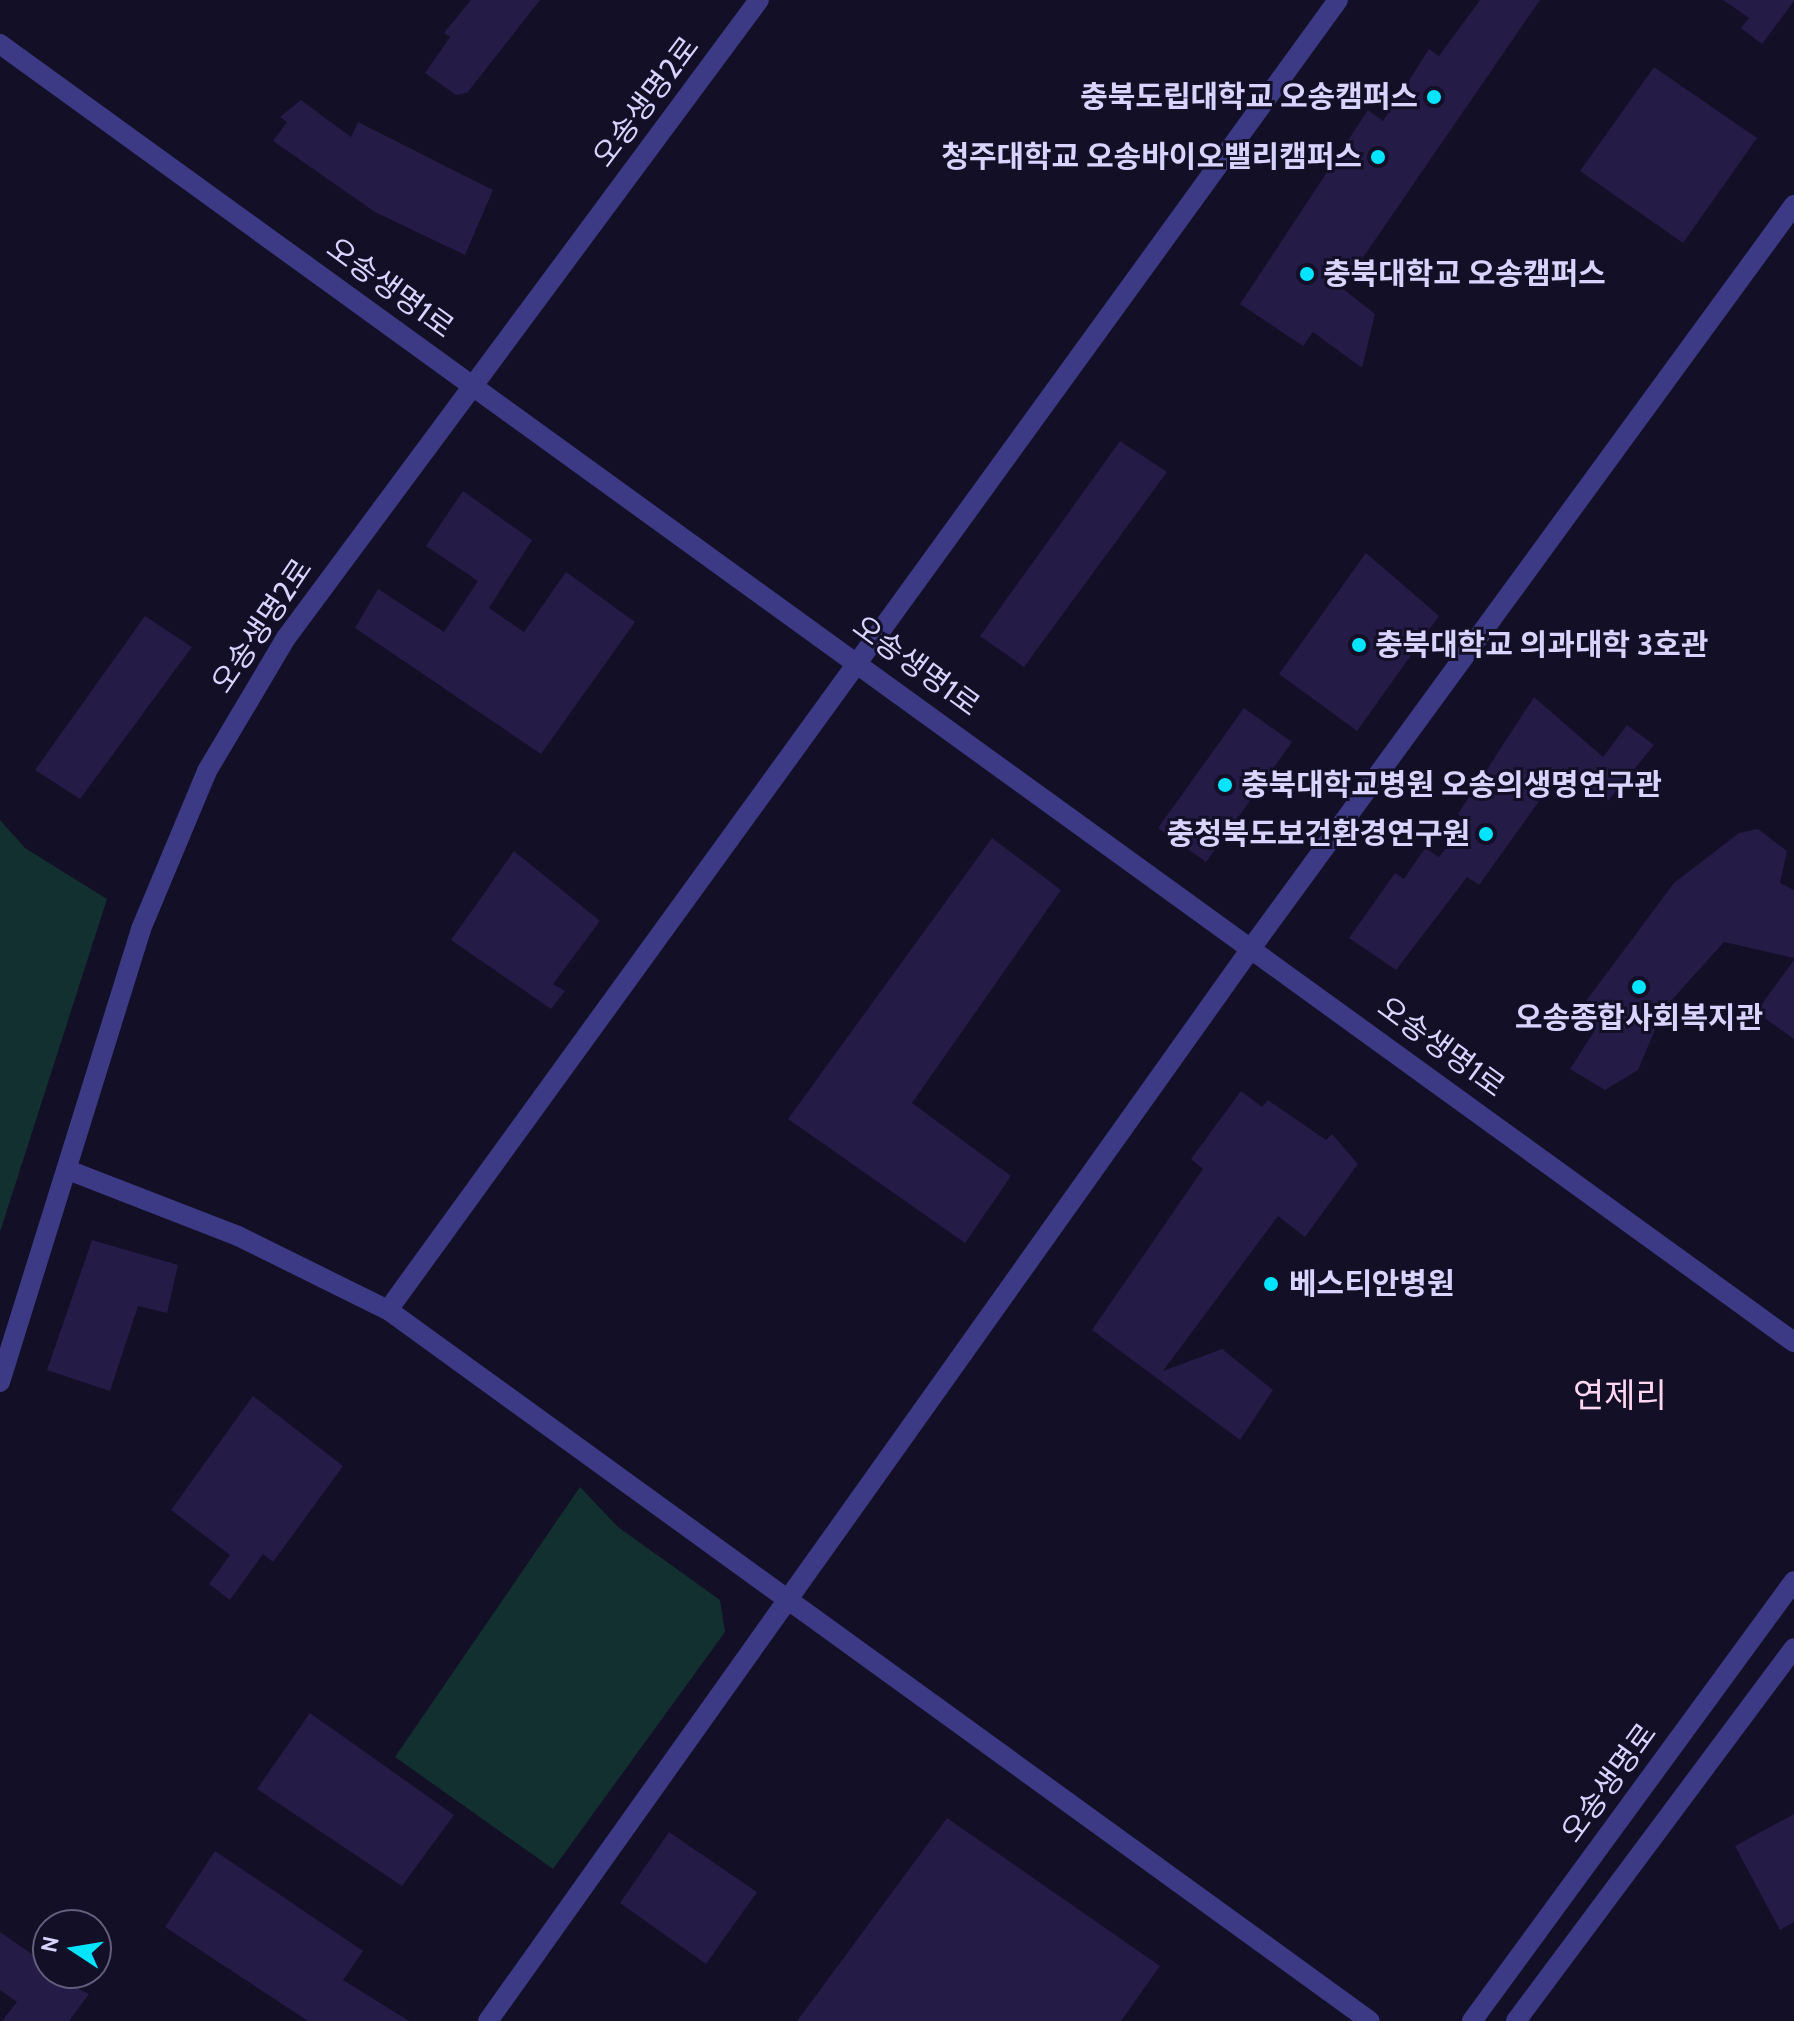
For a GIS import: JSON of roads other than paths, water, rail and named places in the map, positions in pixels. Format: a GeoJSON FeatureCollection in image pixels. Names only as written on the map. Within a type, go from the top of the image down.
{"type":"FeatureCollection","features":[{"type":"Feature","properties":{"kind":"street","name":"오송생명2로"},"geometry":{"type":"LineString","coordinates":[[0,1382],[141,929],[207,771],[286,638],[471,384],[759,0]]}},
{"type":"Feature","properties":{"kind":"street"},"geometry":{"type":"LineString","coordinates":[[388,1310],[862,663],[1338,0]]}},
{"type":"Feature","properties":{"kind":"street","name":"오송생명1로"},"geometry":{"type":"LineString","coordinates":[[0,44],[862,663],[1794,1342]]}},
{"type":"Feature","properties":{"kind":"street"},"geometry":{"type":"LineString","coordinates":[[488,2021],[793,1599],[1252,947],[1794,205]]}},
{"type":"Feature","properties":{"kind":"street"},"geometry":{"type":"LineString","coordinates":[[68,1170],[238,1236],[388,1310],[793,1599],[1370,2021]]}},
{"type":"Feature","properties":{"kind":"street","name":"오송생명로"},"geometry":{"type":"LineString","coordinates":[[1472,2021],[1794,1581]]}},
{"type":"Feature","properties":{"kind":"street"},"geometry":{"type":"LineString","coordinates":[[1516,2021],[1794,1648]]}},
{"type":"Feature","properties":{"kind":"place","name":"충북도립대학교 오송캠퍼스"},"geometry":{"type":"Point","coordinates":[1434,97]}},
{"type":"Feature","properties":{"kind":"place","name":"청주대학교 오송바이오밸리캠퍼스"},"geometry":{"type":"Point","coordinates":[1378,157]}},
{"type":"Feature","properties":{"kind":"place","name":"충북대학교 오송캠퍼스"},"geometry":{"type":"Point","coordinates":[1307,274]}},
{"type":"Feature","properties":{"kind":"place","name":"충북대학교 의과대학 3호관"},"geometry":{"type":"Point","coordinates":[1359,645]}},
{"type":"Feature","properties":{"kind":"place","name":"충북대학교병원 오송의생명연구관"},"geometry":{"type":"Point","coordinates":[1225,785]}},
{"type":"Feature","properties":{"kind":"place","name":"충청북도보건환경연구원"},"geometry":{"type":"Point","coordinates":[1486,834]}},
{"type":"Feature","properties":{"kind":"place","name":"오송종합사회복지관"},"geometry":{"type":"Point","coordinates":[1639,987]}},
{"type":"Feature","properties":{"kind":"place","name":"베스티안병원"},"geometry":{"type":"Point","coordinates":[1271,1284]}},
{"type":"Feature","properties":{"kind":"district","name":"연제리"},"geometry":{"type":"Point","coordinates":[1620,1396]}}]}
